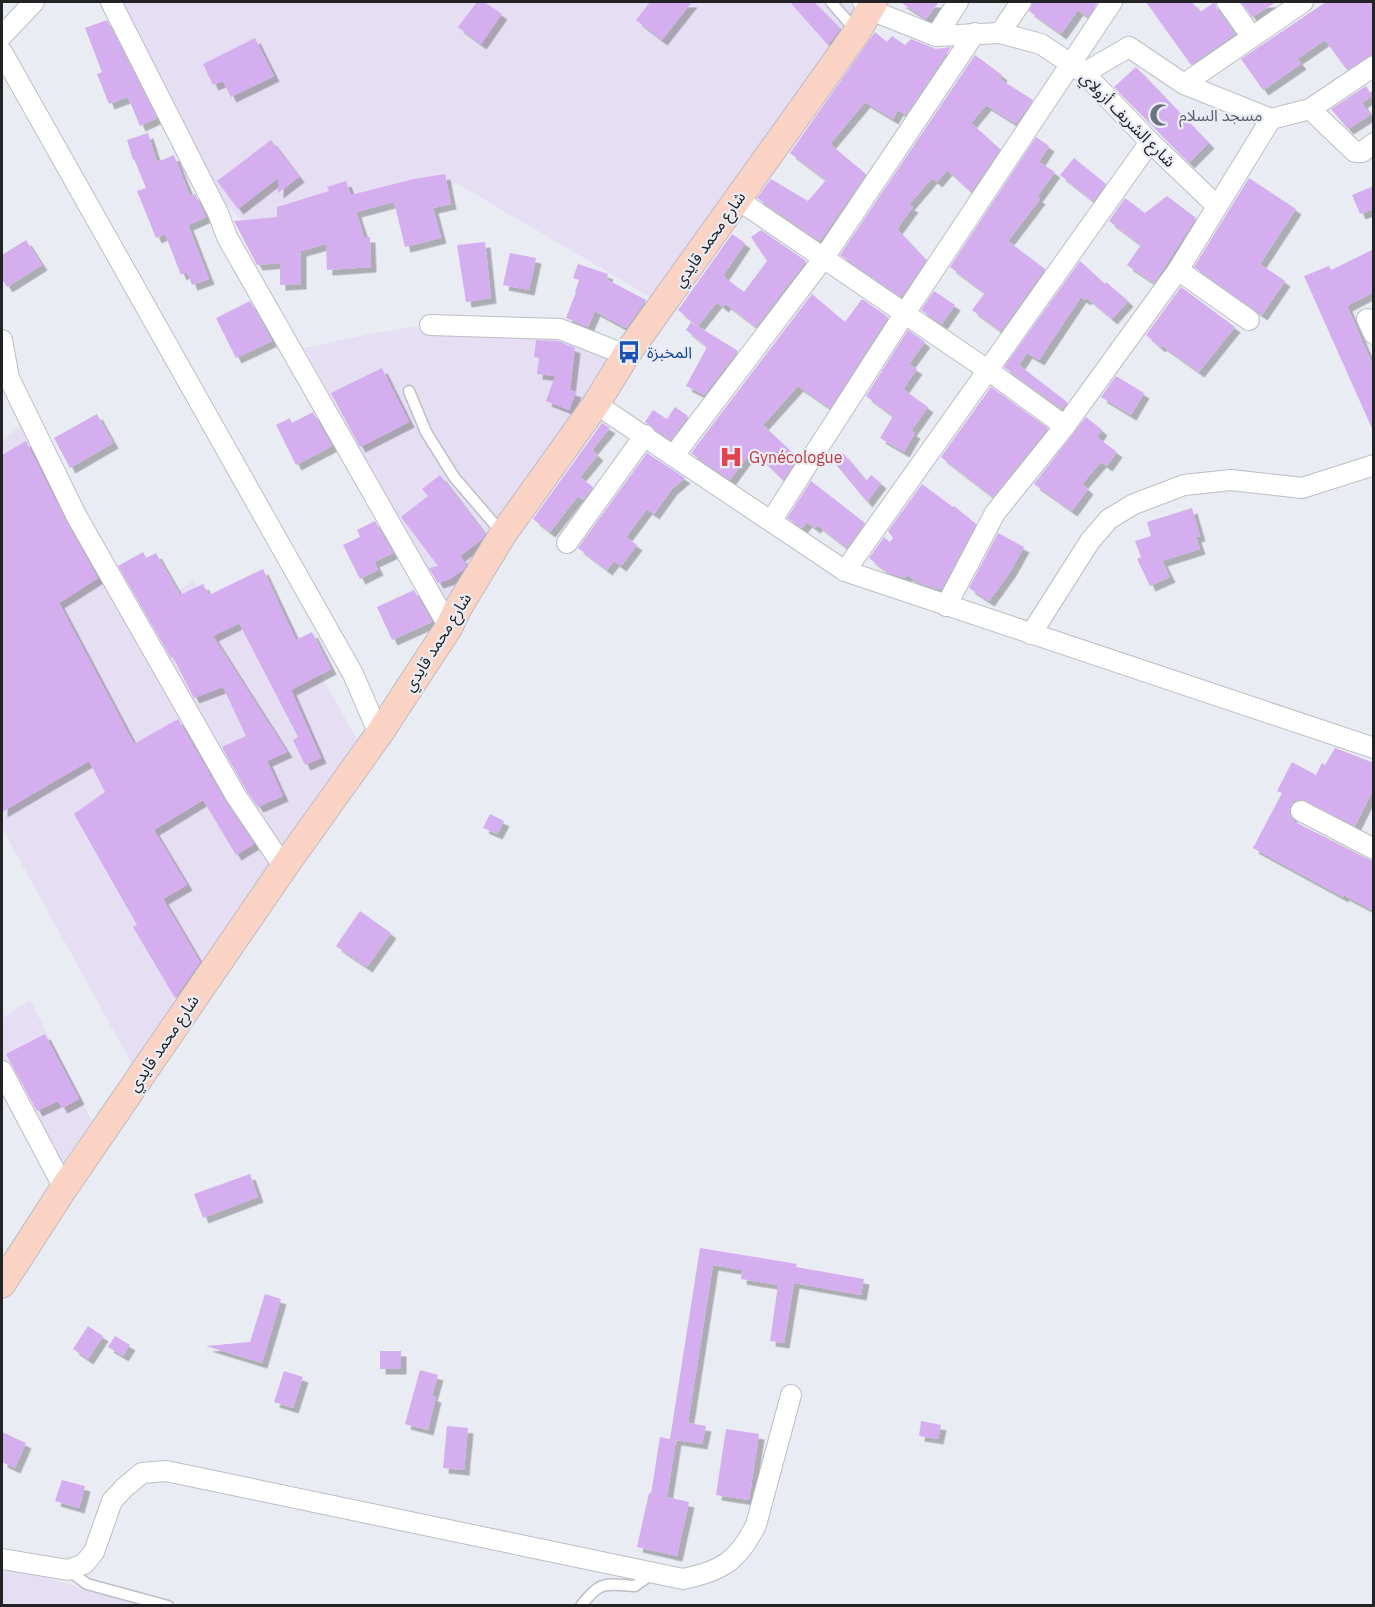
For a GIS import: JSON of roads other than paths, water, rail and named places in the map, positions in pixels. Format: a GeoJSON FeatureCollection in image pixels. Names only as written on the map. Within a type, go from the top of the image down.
{"type":"FeatureCollection","features":[{"type":"Feature","properties":{"kind":"main road","name":"شارع محمد قايدي"},"geometry":{"type":"LineString","coordinates":[[2,1284],[64,1188],[284,867],[379,734],[449,627],[503,534],[596,404],[626,355],[866,11]]}},
{"type":"Feature","properties":{"kind":"street"},"geometry":{"type":"LineString","coordinates":[[2,36],[34,2]]}},
{"type":"Feature","properties":{"kind":"street"},"geometry":{"type":"LineString","coordinates":[[111,2],[218,213],[227,237],[449,627]]}},
{"type":"Feature","properties":{"kind":"street"},"geometry":{"type":"LineString","coordinates":[[936,36],[958,2]]}},
{"type":"Feature","properties":{"kind":"street"},"geometry":{"type":"LineString","coordinates":[[1000,33],[1022,2]]}},
{"type":"Feature","properties":{"kind":"street"},"geometry":{"type":"LineString","coordinates":[[771,521],[905,314],[1077,68],[1112,2]]}},
{"type":"Feature","properties":{"kind":"street"},"geometry":{"type":"LineString","coordinates":[[1227,2],[1252,37]]}},
{"type":"Feature","properties":{"kind":"street"},"geometry":{"type":"LineString","coordinates":[[1185,84],[1297,3]]}},
{"type":"Feature","properties":{"kind":"street","name":"شارع الشريف أزولاي"},"geometry":{"type":"LineString","coordinates":[[866,11],[936,36],[1000,33],[1041,44],[1077,68],[1217,206]]}},
{"type":"Feature","properties":{"kind":"street"},"geometry":{"type":"LineString","coordinates":[[674,455],[824,259],[975,33]]}},
{"type":"Feature","properties":{"kind":"street"},"geometry":{"type":"LineString","coordinates":[[1077,68],[1129,48],[1185,84],[1271,119],[1310,109],[1374,66]]}},
{"type":"Feature","properties":{"kind":"street"},"geometry":{"type":"LineString","coordinates":[[2,52],[353,674],[379,734]]}},
{"type":"Feature","properties":{"kind":"street"},"geometry":{"type":"LineString","coordinates":[[1310,109],[1355,152],[1362,152],[1374,143]]}},
{"type":"Feature","properties":{"kind":"street"},"geometry":{"type":"LineString","coordinates":[[946,606],[995,513],[1065,426],[1178,270],[1271,119]]}},
{"type":"Feature","properties":{"kind":"street"},"geometry":{"type":"LineString","coordinates":[[845,571],[1150,142]]}},
{"type":"Feature","properties":{"kind":"street"},"geometry":{"type":"LineString","coordinates":[[737,199],[989,371],[1065,426]]}},
{"type":"Feature","properties":{"kind":"street"},"geometry":{"type":"LineString","coordinates":[[1178,270],[1249,320]]}},
{"type":"Feature","properties":{"kind":"street"},"geometry":{"type":"LineString","coordinates":[[429,325],[560,330],[626,355]]}},
{"type":"Feature","properties":{"kind":"street"},"geometry":{"type":"LineString","coordinates":[[2,340],[9,378],[77,517],[236,796],[284,867]]}},
{"type":"Feature","properties":{"kind":"street"},"geometry":{"type":"LineString","coordinates":[[596,404],[845,571],[1374,748]]}},
{"type":"Feature","properties":{"kind":"street"},"geometry":{"type":"LineString","coordinates":[[567,543],[645,435]]}},
{"type":"Feature","properties":{"kind":"street"},"geometry":{"type":"LineString","coordinates":[[1031,634],[1090,541],[1109,519],[1134,504],[1184,485],[1230,480],[1302,488],[1374,465]]}},
{"type":"Feature","properties":{"kind":"street"},"geometry":{"type":"LineString","coordinates":[[1301,811],[1370,840]]}},
{"type":"Feature","properties":{"kind":"street"},"geometry":{"type":"LineString","coordinates":[[2,1071],[64,1188]]}},
{"type":"Feature","properties":{"kind":"street"},"geometry":{"type":"LineString","coordinates":[[2,1559],[68,1570],[84,1564],[93,1552],[112,1502],[124,1488],[142,1473],[166,1471],[683,1579],[708,1574],[732,1560],[747,1543],[756,1525],[791,1395]]}},
{"type":"Feature","properties":{"kind":"lane"},"geometry":{"type":"LineString","coordinates":[[831,2],[866,11]]}},
{"type":"Feature","properties":{"kind":"lane"},"geometry":{"type":"LineString","coordinates":[[409,391],[426,432],[454,477],[503,534]]}},
{"type":"Feature","properties":{"kind":"lane"},"geometry":{"type":"LineString","coordinates":[[68,1570],[87,1584],[168,1605]]}},
{"type":"Feature","properties":{"kind":"lane"},"geometry":{"type":"LineString","coordinates":[[582,1605],[599,1586],[609,1584],[635,1586],[654,1572]]}},
{"type":"Feature","properties":{"kind":"place","name":"مسجد السلام"},"geometry":{"type":"Point","coordinates":[1161,115]}},
{"type":"Feature","properties":{"kind":"place","name":"المخبزة"},"geometry":{"type":"Point","coordinates":[629,352]}},
{"type":"Feature","properties":{"kind":"place","name":"Gynécologue"},"geometry":{"type":"Point","coordinates":[731,457]}}]}
